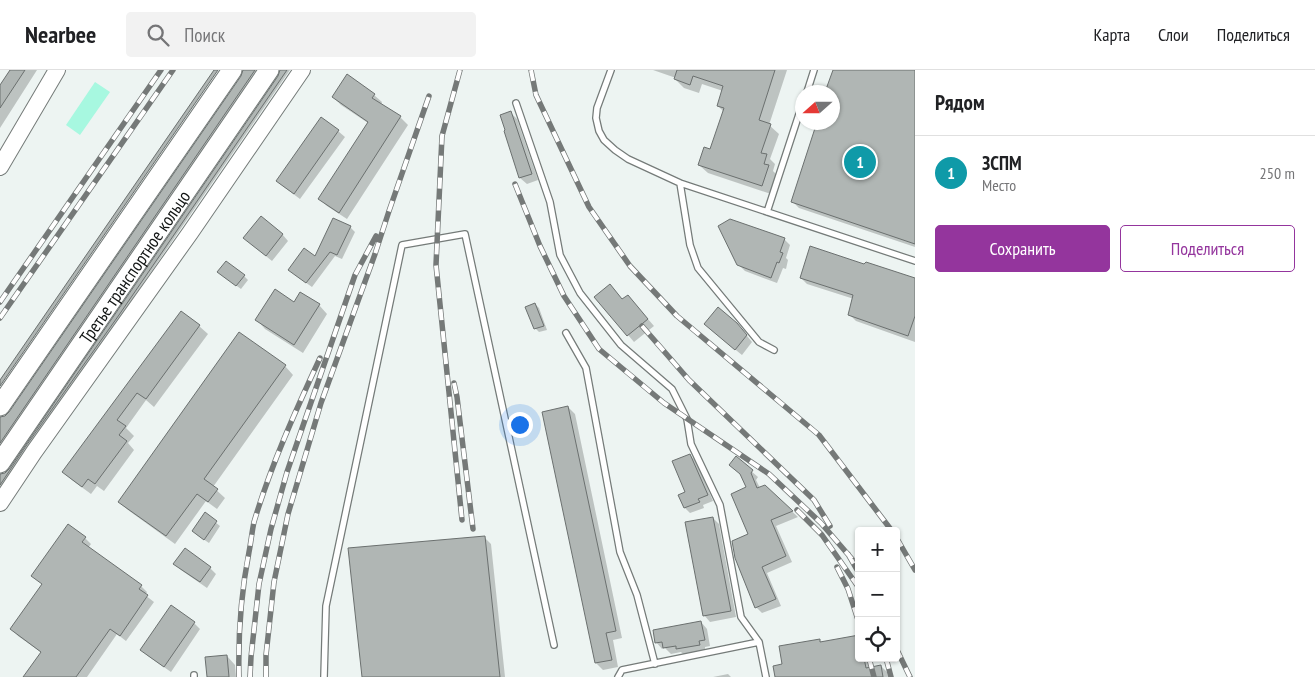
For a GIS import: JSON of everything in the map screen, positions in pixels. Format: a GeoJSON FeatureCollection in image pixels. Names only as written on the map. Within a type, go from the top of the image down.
{"type":"FeatureCollection","features":[{"type":"Feature","properties":{"kind":"main road","name":"Третье транспортное кольцо"},"geometry":{"type":"LineString","coordinates":[[0,406],[232,70]]}},
{"type":"Feature","properties":{"kind":"main road","name":"Третье транспортное кольцо"},"geometry":{"type":"LineString","coordinates":[[0,463],[269,70]]}},
{"type":"Feature","properties":{"kind":"street"},"geometry":{"type":"LineString","coordinates":[[0,167],[58,70]]}},
{"type":"Feature","properties":{"kind":"street"},"geometry":{"type":"LineString","coordinates":[[0,504],[34,452],[190,233],[302,70]]}},
{"type":"Feature","properties":{"kind":"lane"},"geometry":{"type":"LineString","coordinates":[[611,70],[597,108],[596,118],[599,131],[604,140],[628,159],[680,183],[915,261]]}},
{"type":"Feature","properties":{"kind":"lane"},"geometry":{"type":"LineString","coordinates":[[809,85],[814,70]]}},
{"type":"Feature","properties":{"kind":"lane"},"geometry":{"type":"LineString","coordinates":[[516,103],[550,202],[560,255],[580,293],[621,345],[672,389],[687,419],[691,444],[720,505],[741,616],[759,642],[766,677]]}},
{"type":"Feature","properties":{"kind":"lane"},"geometry":{"type":"LineString","coordinates":[[767,212],[795,126]]}},
{"type":"Feature","properties":{"kind":"lane"},"geometry":{"type":"LineString","coordinates":[[680,183],[690,245],[698,268],[759,342],[774,350]]}},
{"type":"Feature","properties":{"kind":"lane"},"geometry":{"type":"LineString","coordinates":[[324,677],[326,606],[402,245],[465,234],[554,645]]}},
{"type":"Feature","properties":{"kind":"lane"},"geometry":{"type":"LineString","coordinates":[[566,333],[586,368],[620,552],[637,596],[655,664]]}},
{"type":"Feature","properties":{"kind":"lane"},"geometry":{"type":"LineString","coordinates":[[618,677],[622,670],[759,642]]}},
{"type":"Feature","properties":{"kind":"green space"},"geometry":{"type":"Polygon","coordinates":[[[95,82],[110,92],[80,135],[66,125],[95,82]]]}},
{"type":"Feature","properties":{"kind":"building"},"geometry":{"type":"Polygon","coordinates":[[[10,70],[25,70],[0,108],[0,85],[10,70]]]}},
{"type":"Feature","properties":{"kind":"building"},"geometry":{"type":"Polygon","coordinates":[[[214,70],[218,70],[0,386],[0,380],[214,70]]]}},
{"type":"Feature","properties":{"kind":"building"},"geometry":{"type":"Polygon","coordinates":[[[243,70],[255,70],[0,443],[0,417],[5,416],[9,412],[241,76],[243,70]]]}},
{"type":"Feature","properties":{"kind":"building"},"geometry":{"type":"Polygon","coordinates":[[[280,70],[287,70],[0,485],[0,474],[5,473],[9,469],[278,76],[280,70]]]}},
{"type":"Feature","properties":{"kind":"building"},"geometry":{"type":"Polygon","coordinates":[[[677,70],[775,70],[759,120],[771,124],[761,153],[767,154],[764,164],[769,165],[762,186],[698,165],[704,147],[710,149],[724,108],[717,106],[723,86],[693,76],[690,85],[674,79],[677,70]]]}},
{"type":"Feature","properties":{"kind":"building"},"geometry":{"type":"Polygon","coordinates":[[[833,70],[915,70],[915,244],[791,202],[814,130],[840,130],[840,85],[828,85],[833,70]]]}},
{"type":"Feature","properties":{"kind":"building"},"geometry":{"type":"Polygon","coordinates":[[[347,74],[375,94],[372,98],[401,116],[339,213],[318,199],[368,122],[332,97],[347,74]]]}},
{"type":"Feature","properties":{"kind":"building"},"geometry":{"type":"Polygon","coordinates":[[[511,111],[532,174],[519,178],[500,115],[511,111]]]}},
{"type":"Feature","properties":{"kind":"building"},"geometry":{"type":"Polygon","coordinates":[[[321,117],[339,130],[294,194],[276,181],[321,117]]]}},
{"type":"Feature","properties":{"kind":"building"},"geometry":{"type":"Polygon","coordinates":[[[261,216],[283,234],[266,256],[243,238],[261,216]]]}},
{"type":"Feature","properties":{"kind":"building"},"geometry":{"type":"Polygon","coordinates":[[[333,218],[351,226],[337,255],[330,252],[306,283],[288,270],[304,248],[315,256],[333,218]]]}},
{"type":"Feature","properties":{"kind":"building"},"geometry":{"type":"Polygon","coordinates":[[[730,219],[785,238],[780,252],[783,253],[779,263],[777,262],[771,278],[737,265],[718,226],[730,219]]]}},
{"type":"Feature","properties":{"kind":"building"},"geometry":{"type":"Polygon","coordinates":[[[810,246],[915,278],[915,316],[908,336],[848,315],[853,295],[800,278],[810,246]]]}},
{"type":"Feature","properties":{"kind":"building"},"geometry":{"type":"Polygon","coordinates":[[[226,261],[245,275],[236,286],[217,272],[226,261]]]}},
{"type":"Feature","properties":{"kind":"building"},"geometry":{"type":"Polygon","coordinates":[[[610,284],[622,299],[628,295],[648,319],[627,336],[594,297],[610,284]]]}},
{"type":"Feature","properties":{"kind":"building"},"geometry":{"type":"Polygon","coordinates":[[[275,289],[294,302],[300,292],[320,304],[294,345],[255,320],[275,289]]]}},
{"type":"Feature","properties":{"kind":"building"},"geometry":{"type":"Polygon","coordinates":[[[535,303],[544,326],[534,329],[525,307],[535,303]]]}},
{"type":"Feature","properties":{"kind":"building"},"geometry":{"type":"Polygon","coordinates":[[[718,307],[737,323],[747,335],[735,350],[704,324],[718,307]]]}},
{"type":"Feature","properties":{"kind":"building"},"geometry":{"type":"Polygon","coordinates":[[[181,311],[200,325],[146,399],[137,393],[117,420],[126,426],[119,435],[127,441],[95,484],[88,479],[82,487],[62,472],[181,311]]]}},
{"type":"Feature","properties":{"kind":"building"},"geometry":{"type":"Polygon","coordinates":[[[239,332],[286,365],[204,479],[218,489],[208,502],[197,494],[166,536],[118,502],[239,332]]]}},
{"type":"Feature","properties":{"kind":"building"},"geometry":{"type":"Polygon","coordinates":[[[568,406],[616,631],[606,633],[612,660],[595,663],[542,412],[568,406]]]}},
{"type":"Feature","properties":{"kind":"building"},"geometry":{"type":"Polygon","coordinates":[[[690,454],[708,495],[698,499],[700,502],[684,508],[678,495],[685,492],[672,461],[690,454]]]}},
{"type":"Feature","properties":{"kind":"building"},"geometry":{"type":"Polygon","coordinates":[[[736,456],[753,470],[751,473],[757,488],[765,485],[793,511],[771,520],[786,556],[762,567],[776,599],[755,608],[735,558],[732,541],[748,534],[731,494],[746,487],[740,474],[729,465],[736,456]]]}},
{"type":"Feature","properties":{"kind":"building"},"geometry":{"type":"Polygon","coordinates":[[[205,512],[217,521],[204,540],[192,531],[205,512]]]}},
{"type":"Feature","properties":{"kind":"building"},"geometry":{"type":"Polygon","coordinates":[[[713,517],[731,611],[703,616],[685,522],[713,517]]]}},
{"type":"Feature","properties":{"kind":"building"},"geometry":{"type":"Polygon","coordinates":[[[68,524],[86,537],[82,542],[142,585],[139,589],[148,595],[120,636],[110,629],[76,677],[23,677],[41,652],[10,629],[42,584],[31,576],[68,524]]]}},
{"type":"Feature","properties":{"kind":"building"},"geometry":{"type":"Polygon","coordinates":[[[485,536],[500,677],[362,677],[348,548],[485,536]]]}},
{"type":"Feature","properties":{"kind":"building"},"geometry":{"type":"Polygon","coordinates":[[[185,548],[211,567],[200,582],[173,564],[185,548]]]}},
{"type":"Feature","properties":{"kind":"building"},"geometry":{"type":"Polygon","coordinates":[[[171,605],[195,622],[164,667],[140,650],[171,605]]]}},
{"type":"Feature","properties":{"kind":"building"},"geometry":{"type":"Polygon","coordinates":[[[701,621],[705,640],[699,641],[700,645],[676,649],[676,646],[663,648],[662,642],[655,643],[653,630],[701,621]]]}},
{"type":"Feature","properties":{"kind":"building"},"geometry":{"type":"Polygon","coordinates":[[[855,636],[855,662],[865,662],[866,668],[881,665],[883,677],[775,677],[773,666],[782,664],[779,646],[820,639],[820,642],[855,636]]]}},
{"type":"Feature","properties":{"kind":"building"},"geometry":{"type":"Polygon","coordinates":[[[227,655],[229,677],[207,677],[205,657],[227,655]]]}},
{"type":"Feature","properties":{"kind":"railway"},"geometry":{"type":"LineString","coordinates":[[0,302],[161,70]]}},
{"type":"Feature","properties":{"kind":"railway"},"geometry":{"type":"LineString","coordinates":[[0,318],[173,70]]}},
{"type":"Feature","properties":{"kind":"railway"},"geometry":{"type":"LineString","coordinates":[[460,70],[442,136],[436,265],[462,520]]}},
{"type":"Feature","properties":{"kind":"railway"},"geometry":{"type":"LineString","coordinates":[[531,70],[536,95],[589,207],[630,266],[677,316],[819,435],[889,527]]}},
{"type":"Feature","properties":{"kind":"railway"},"geometry":{"type":"LineString","coordinates":[[266,677],[266,655],[274,582],[288,514],[321,403],[429,96]]}},
{"type":"Feature","properties":{"kind":"railway"},"geometry":{"type":"LineString","coordinates":[[515,184],[540,246],[564,296],[599,349],[664,403],[769,474],[821,523],[852,559]]}},
{"type":"Feature","properties":{"kind":"railway"},"geometry":{"type":"LineString","coordinates":[[250,677],[259,584],[271,529],[287,472],[355,275],[376,236]]}},
{"type":"Feature","properties":{"kind":"railway"},"geometry":{"type":"LineString","coordinates":[[642,326],[689,380],[814,500],[830,526]]}},
{"type":"Feature","properties":{"kind":"railway"},"geometry":{"type":"LineString","coordinates":[[239,677],[242,598],[254,522],[276,459],[320,358]]}},
{"type":"Feature","properties":{"kind":"railway"},"geometry":{"type":"LineString","coordinates":[[454,383],[473,529]]}},
{"type":"Feature","properties":{"kind":"railway"},"geometry":{"type":"LineString","coordinates":[[797,510],[822,535],[855,582]]}},
{"type":"Feature","properties":{"kind":"railway"},"geometry":{"type":"LineString","coordinates":[[900,544],[915,570]]}},
{"type":"Feature","properties":{"kind":"railway"},"geometry":{"type":"LineString","coordinates":[[848,554],[858,572]]}},
{"type":"Feature","properties":{"kind":"railway"},"geometry":{"type":"LineString","coordinates":[[837,567],[848,589],[857,617]]}},
{"type":"Feature","properties":{"kind":"railway"},"geometry":{"type":"LineString","coordinates":[[900,656],[910,677]]}},
{"type":"Feature","properties":{"kind":"railway"},"geometry":{"type":"LineString","coordinates":[[870,662],[874,677]]}},
{"type":"Feature","properties":{"kind":"railway"},"geometry":{"type":"LineString","coordinates":[[887,662],[891,677]]}},
{"type":"Feature","properties":{"kind":"place","name":"ЗСПМ"},"geometry":{"type":"Point","coordinates":[860,162]}}]}
